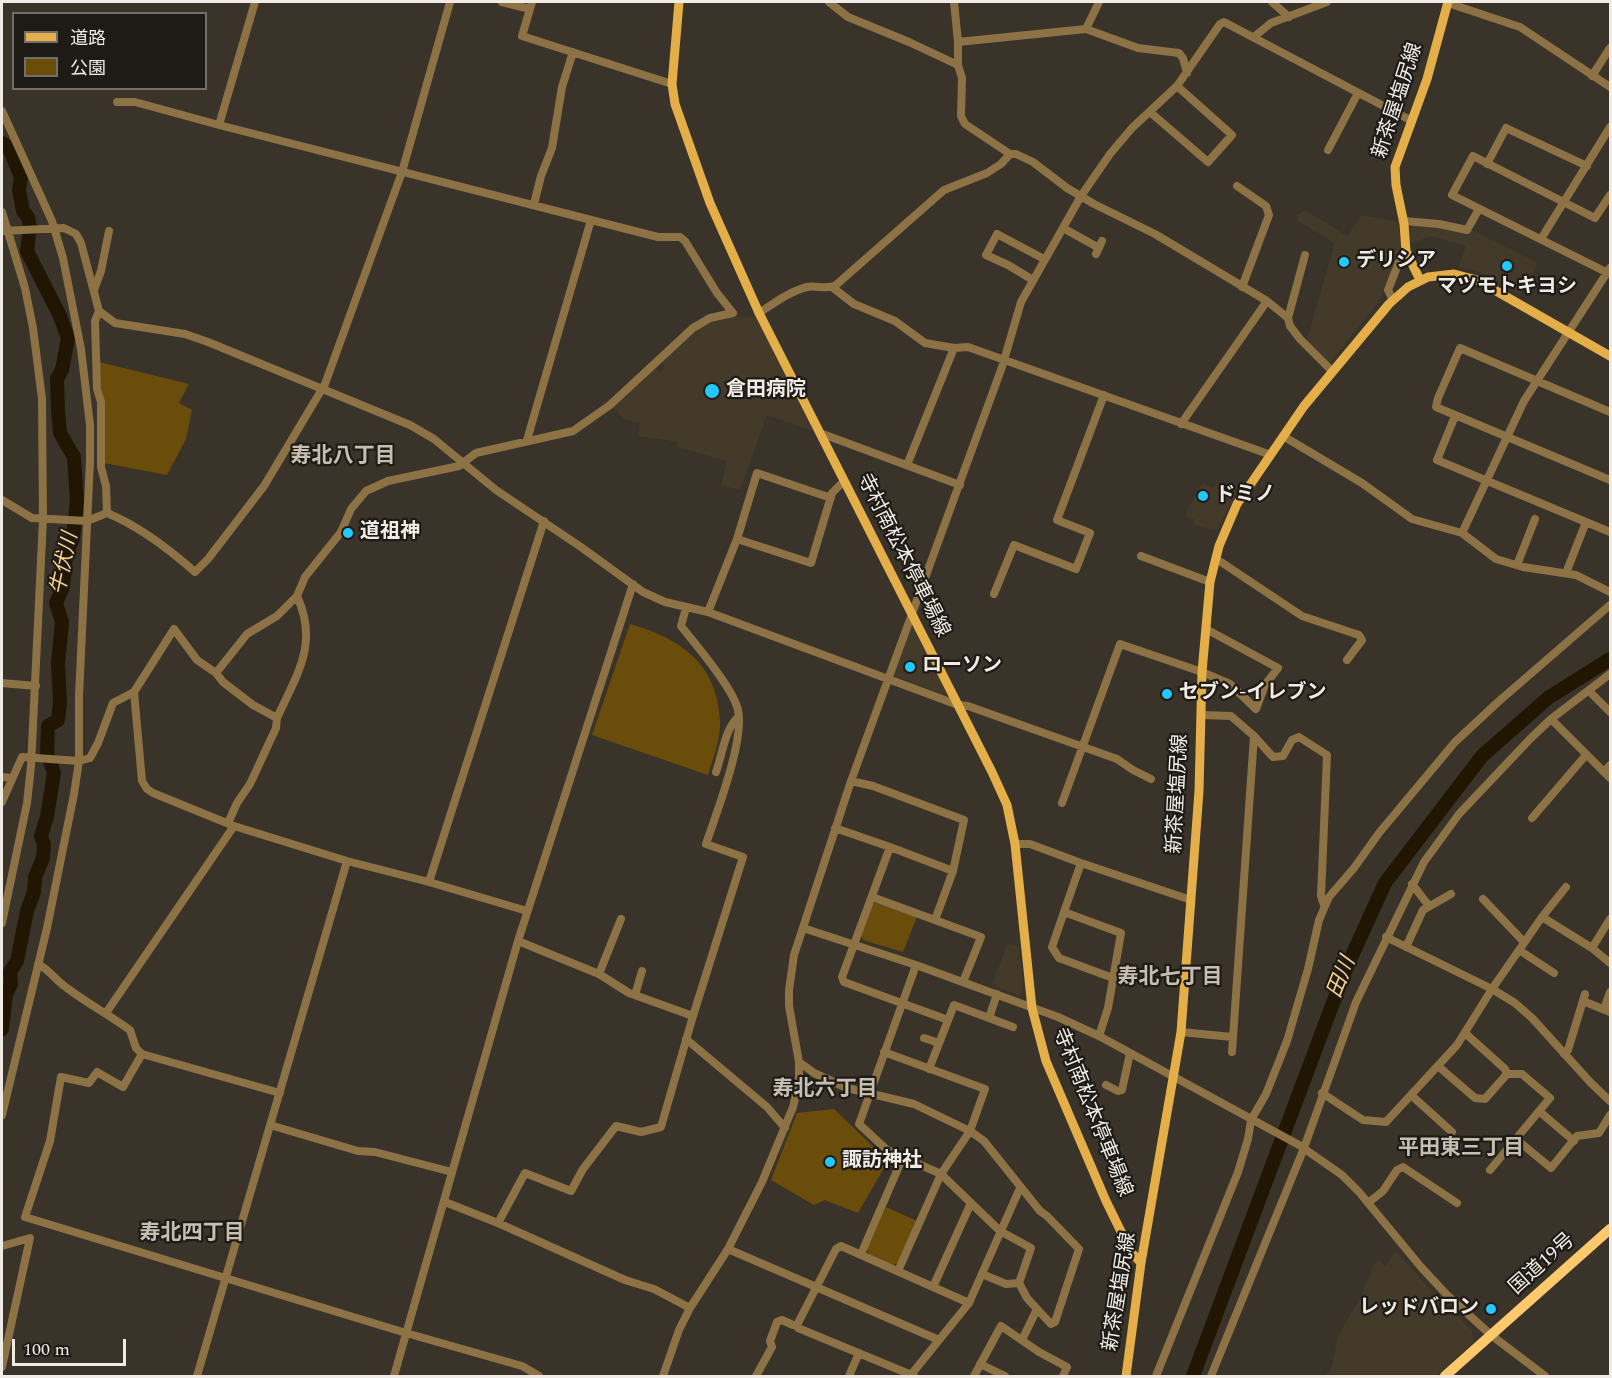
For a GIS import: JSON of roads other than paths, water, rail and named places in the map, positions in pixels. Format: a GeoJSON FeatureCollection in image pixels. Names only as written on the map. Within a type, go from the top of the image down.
{"type":"FeatureCollection","features":[{"type":"Feature","properties":{"kind":"highway","name":"国道19号"},"geometry":{"type":"LineString","coordinates":[[1445,1377],[1611,1229]]}},
{"type":"Feature","properties":{"kind":"main road","name":"寺村南松本停車場線"},"geometry":{"type":"LineString","coordinates":[[679,2],[672,84],[675,104],[710,203],[759,313],[1007,805],[1015,844],[1032,1008],[1046,1061],[1106,1201],[1131,1252],[1141,1263]]}},
{"type":"Feature","properties":{"kind":"main road","name":"新茶屋塩尻線"},"geometry":{"type":"LineString","coordinates":[[1420,280],[1407,254],[1395,167],[1412,121],[1448,2]]}},
{"type":"Feature","properties":{"kind":"main road","name":"新茶屋塩尻線"},"geometry":{"type":"LineString","coordinates":[[1126,1377],[1141,1263],[1181,1032],[1202,714],[1202,672],[1210,582],[1224,531],[1237,504],[1270,454],[1332,371],[1393,300],[1420,280],[1445,274],[1466,276],[1497,291],[1611,356]]}},
{"type":"Feature","properties":{"kind":"street"},"geometry":{"type":"LineString","coordinates":[[219,125],[255,2]]}},
{"type":"Feature","properties":{"kind":"street"},"geometry":{"type":"LineString","coordinates":[[107,513],[172,551],[195,572],[208,559],[264,486],[322,389],[402,172],[450,2]]}},
{"type":"Feature","properties":{"kind":"street"},"geometry":{"type":"LineString","coordinates":[[502,2],[531,5],[522,36],[672,84]]}},
{"type":"Feature","properties":{"kind":"street"},"geometry":{"type":"LineString","coordinates":[[830,2],[848,17],[958,65]]}},
{"type":"Feature","properties":{"kind":"street"},"geometry":{"type":"LineString","coordinates":[[954,2],[958,65],[962,78],[961,116],[964,124],[1010,154],[1016,154],[1033,162],[1081,196],[1155,234],[1267,301],[1287,318],[1300,339],[1332,371]]}},
{"type":"Feature","properties":{"kind":"street"},"geometry":{"type":"LineString","coordinates":[[1086,29],[1099,2]]}},
{"type":"Feature","properties":{"kind":"street"},"geometry":{"type":"LineString","coordinates":[[1272,2],[1289,17]]}},
{"type":"Feature","properties":{"kind":"street"},"geometry":{"type":"LineString","coordinates":[[1255,36],[1271,23],[1327,2]]}},
{"type":"Feature","properties":{"kind":"street"},"geometry":{"type":"LineString","coordinates":[[1448,2],[1520,27],[1611,87]]}},
{"type":"Feature","properties":{"kind":"street"},"geometry":{"type":"LineString","coordinates":[[663,1377],[690,1308],[728,1249],[762,1182],[785,1128],[798,1082],[800,1062],[789,1006],[794,955],[851,781],[1005,360],[1021,302],[1081,196],[1118,144],[1177,86],[1224,22],[1255,36],[1412,121]]}},
{"type":"Feature","properties":{"kind":"street"},"geometry":{"type":"LineString","coordinates":[[958,42],[1086,29],[1138,48],[1179,53],[1183,58],[1187,73]]}},
{"type":"Feature","properties":{"kind":"street"},"geometry":{"type":"LineString","coordinates":[[1592,76],[1611,48]]}},
{"type":"Feature","properties":{"kind":"street"},"geometry":{"type":"LineString","coordinates":[[534,204],[541,176],[552,148],[562,87],[573,52]]}},
{"type":"Feature","properties":{"kind":"street"},"geometry":{"type":"LineString","coordinates":[[1150,112],[1208,162],[1232,135],[1177,86]]}},
{"type":"Feature","properties":{"kind":"street"},"geometry":{"type":"LineString","coordinates":[[1328,150],[1358,93]]}},
{"type":"Feature","properties":{"kind":"street"},"geometry":{"type":"LineString","coordinates":[[117,102],[135,102],[658,237],[680,237],[685,241],[696,261],[733,313],[710,318],[693,328],[610,405],[573,431],[476,453],[459,466],[388,481],[366,491],[351,509],[341,532],[305,577],[297,596],[277,616],[247,634],[216,673]]}},
{"type":"Feature","properties":{"kind":"street"},"geometry":{"type":"LineString","coordinates":[[2,111],[63,258],[75,318],[90,425],[74,794],[58,876],[2,1116]]}},
{"type":"Feature","properties":{"kind":"street"},"geometry":{"type":"LineString","coordinates":[[1541,239],[1611,127]]}},
{"type":"Feature","properties":{"kind":"street"},"geometry":{"type":"LineString","coordinates":[[1487,164],[1506,128],[1587,166]]}},
{"type":"Feature","properties":{"kind":"street"},"geometry":{"type":"LineString","coordinates":[[832,287],[944,190],[987,173],[1001,164],[1010,154]]}},
{"type":"Feature","properties":{"kind":"street"},"geometry":{"type":"LineString","coordinates":[[1462,533],[1506,436],[1536,381],[1610,272],[1452,195],[1473,156],[1595,218],[1611,195]]}},
{"type":"Feature","properties":{"kind":"street"},"geometry":{"type":"LineString","coordinates":[[1237,186],[1266,206],[1269,215],[1242,287]]}},
{"type":"Feature","properties":{"kind":"street"},"geometry":{"type":"LineString","coordinates":[[1404,221],[1439,224],[1467,230],[1479,208]]}},
{"type":"Feature","properties":{"kind":"street"},"geometry":{"type":"LineString","coordinates":[[2,212],[25,288],[33,328],[42,399],[46,519],[36,686],[36,757],[2,923]]}},
{"type":"Feature","properties":{"kind":"street"},"geometry":{"type":"LineString","coordinates":[[527,440],[591,220]]}},
{"type":"Feature","properties":{"kind":"street"},"geometry":{"type":"LineString","coordinates":[[8,231],[64,228],[76,234],[81,243],[99,311],[95,321],[97,389],[101,402],[101,467],[106,486],[107,513]]}},
{"type":"Feature","properties":{"kind":"street"},"geometry":{"type":"LineString","coordinates":[[1063,228],[1099,248]]}},
{"type":"Feature","properties":{"kind":"street"},"geometry":{"type":"LineString","coordinates":[[94,291],[101,271],[109,231]]}},
{"type":"Feature","properties":{"kind":"street"},"geometry":{"type":"LineString","coordinates":[[1033,280],[986,255],[997,234],[1044,259]]}},
{"type":"Feature","properties":{"kind":"street"},"geometry":{"type":"LineString","coordinates":[[1393,300],[1388,290],[1399,262],[1407,254]]}},
{"type":"Feature","properties":{"kind":"street"},"geometry":{"type":"LineString","coordinates":[[1287,318],[1305,255]]}},
{"type":"Feature","properties":{"kind":"street"},"geometry":{"type":"LineString","coordinates":[[759,313],[808,287],[832,287],[854,304],[896,321],[925,343],[936,347],[968,347],[1270,454]]}},
{"type":"Feature","properties":{"kind":"street"},"geometry":{"type":"LineString","coordinates":[[1181,424],[1267,301]]}},
{"type":"Feature","properties":{"kind":"street"},"geometry":{"type":"LineString","coordinates":[[99,311],[115,323],[193,337],[410,425],[434,439],[496,490],[633,584],[665,602],[708,612],[958,705],[968,706],[1117,759],[1151,779]]}},
{"type":"Feature","properties":{"kind":"street"},"geometry":{"type":"LineString","coordinates":[[907,465],[954,348]]}},
{"type":"Feature","properties":{"kind":"street"},"geometry":{"type":"LineString","coordinates":[[1611,412],[1460,348],[1436,407],[1611,480]]}},
{"type":"Feature","properties":{"kind":"street"},"geometry":{"type":"LineString","coordinates":[[994,594],[1014,545],[1076,569],[1090,533],[1057,520],[1104,395]]}},
{"type":"Feature","properties":{"kind":"street"},"geometry":{"type":"LineString","coordinates":[[1455,416],[1437,460],[1611,532]]}},
{"type":"Feature","properties":{"kind":"street"},"geometry":{"type":"LineString","coordinates":[[820,433],[960,485]]}},
{"type":"Feature","properties":{"kind":"street"},"geometry":{"type":"LineString","coordinates":[[1283,436],[1362,483],[1412,519],[1462,533],[1496,559],[1517,565],[1576,574],[1611,592]]}},
{"type":"Feature","properties":{"kind":"street"},"geometry":{"type":"LineString","coordinates":[[708,612],[737,539],[757,473],[831,498]]}},
{"type":"Feature","properties":{"kind":"street"},"geometry":{"type":"LineString","coordinates":[[737,539],[811,563],[832,493],[844,481]]}},
{"type":"Feature","properties":{"kind":"street"},"geometry":{"type":"LineString","coordinates":[[2,500],[32,518],[87,521],[107,513]]}},
{"type":"Feature","properties":{"kind":"street"},"geometry":{"type":"LineString","coordinates":[[1517,565],[1535,519]]}},
{"type":"Feature","properties":{"kind":"street"},"geometry":{"type":"LineString","coordinates":[[429,882],[544,521]]}},
{"type":"Feature","properties":{"kind":"street"},"geometry":{"type":"LineString","coordinates":[[1566,573],[1586,522]]}},
{"type":"Feature","properties":{"kind":"street"},"geometry":{"type":"LineString","coordinates":[[1141,556],[1210,582]]}},
{"type":"Feature","properties":{"kind":"street"},"geometry":{"type":"LineString","coordinates":[[1215,560],[1302,616],[1359,635],[1362,640],[1347,660]]}},
{"type":"Feature","properties":{"kind":"street"},"geometry":{"type":"LineString","coordinates":[[394,1377],[527,911],[633,584]]}},
{"type":"Feature","properties":{"kind":"street"},"geometry":{"type":"LineString","coordinates":[[106,1013],[231,824],[237,803],[250,784],[276,728],[277,718],[304,659],[307,631],[305,613],[297,596]]}},
{"type":"Feature","properties":{"kind":"street"},"geometry":{"type":"LineString","coordinates":[[1156,1377],[1238,1172],[1253,1122],[1287,1041],[1308,969],[1318,920],[1324,905],[1378,833],[1455,742],[1611,605]]}},
{"type":"Feature","properties":{"kind":"street"},"geometry":{"type":"LineString","coordinates":[[498,1223],[525,1173],[571,1191],[584,1169],[616,1126],[641,1132],[661,1127],[743,857],[706,844],[737,741],[738,710],[727,688],[681,626],[686,608]]}},
{"type":"Feature","properties":{"kind":"street"},"geometry":{"type":"LineString","coordinates":[[2,802],[22,757],[75,760],[90,758],[113,704],[134,692],[174,629],[197,660],[253,705],[277,718]]}},
{"type":"Feature","properties":{"kind":"street"},"geometry":{"type":"LineString","coordinates":[[1062,803],[1120,644],[1230,684],[1256,709],[1265,685],[1278,668],[1206,629]]}},
{"type":"Feature","properties":{"kind":"street"},"geometry":{"type":"LineString","coordinates":[[1210,1377],[1302,1147],[1356,1002],[1412,884],[1428,856],[1459,814],[1531,738],[1611,674]]}},
{"type":"Feature","properties":{"kind":"street"},"geometry":{"type":"LineString","coordinates":[[2,683],[36,686]]}},
{"type":"Feature","properties":{"kind":"street"},"geometry":{"type":"LineString","coordinates":[[1589,691],[1611,712]]}},
{"type":"Feature","properties":{"kind":"street"},"geometry":{"type":"LineString","coordinates":[[134,692],[142,781],[153,794],[231,824],[347,861],[527,911]]}},
{"type":"Feature","properties":{"kind":"street"},"geometry":{"type":"LineString","coordinates":[[1202,714],[1231,716],[1273,757],[1283,756],[1292,740],[1299,737],[1327,755],[1321,896],[1324,905]]}},
{"type":"Feature","properties":{"kind":"street"},"geometry":{"type":"LineString","coordinates":[[716,772],[723,754],[729,726],[738,717]]}},
{"type":"Feature","properties":{"kind":"street"},"geometry":{"type":"LineString","coordinates":[[1551,720],[1611,778]]}},
{"type":"Feature","properties":{"kind":"street"},"geometry":{"type":"LineString","coordinates":[[1232,1052],[1254,736]]}},
{"type":"Feature","properties":{"kind":"street"},"geometry":{"type":"LineString","coordinates":[[1532,818],[1586,755]]}},
{"type":"Feature","properties":{"kind":"street"},"geometry":{"type":"LineString","coordinates":[[1604,772],[1611,765]]}},
{"type":"Feature","properties":{"kind":"street"},"geometry":{"type":"LineString","coordinates":[[2,777],[12,778]]}},
{"type":"Feature","properties":{"kind":"street"},"geometry":{"type":"LineString","coordinates":[[851,781],[873,786],[964,820],[953,871],[935,920]]}},
{"type":"Feature","properties":{"kind":"street"},"geometry":{"type":"LineString","coordinates":[[835,828],[953,871]]}},
{"type":"Feature","properties":{"kind":"street"},"geometry":{"type":"LineString","coordinates":[[1015,844],[1030,844],[1191,900]]}},
{"type":"Feature","properties":{"kind":"street"},"geometry":{"type":"LineString","coordinates":[[890,847],[842,977],[844,982],[948,1020]]}},
{"type":"Feature","properties":{"kind":"street"},"geometry":{"type":"LineString","coordinates":[[197,1377],[347,861]]}},
{"type":"Feature","properties":{"kind":"street"},"geometry":{"type":"LineString","coordinates":[[1081,863],[1052,947],[1059,958],[1113,978]]}},
{"type":"Feature","properties":{"kind":"street"},"geometry":{"type":"LineString","coordinates":[[1412,884],[1429,906]]}},
{"type":"Feature","properties":{"kind":"street"},"geometry":{"type":"LineString","coordinates":[[1323,1093],[1363,1120],[1386,1122],[1457,1045],[1524,942],[1566,887]]}},
{"type":"Feature","properties":{"kind":"street"},"geometry":{"type":"LineString","coordinates":[[1406,946],[1424,910],[1451,894]]}},
{"type":"Feature","properties":{"kind":"street"},"geometry":{"type":"LineString","coordinates":[[872,897],[981,938],[963,982]]}},
{"type":"Feature","properties":{"kind":"street"},"geometry":{"type":"LineString","coordinates":[[1483,899],[1524,942]]}},
{"type":"Feature","properties":{"kind":"street"},"geometry":{"type":"LineString","coordinates":[[1065,912],[1121,933],[1108,1008],[1099,1036]]}},
{"type":"Feature","properties":{"kind":"street"},"geometry":{"type":"LineString","coordinates":[[1542,917],[1592,948],[1611,963]]}},
{"type":"Feature","properties":{"kind":"street"},"geometry":{"type":"LineString","coordinates":[[1592,948],[1611,918]]}},
{"type":"Feature","properties":{"kind":"street"},"geometry":{"type":"LineString","coordinates":[[599,974],[621,919]]}},
{"type":"Feature","properties":{"kind":"street"},"geometry":{"type":"LineString","coordinates":[[803,928],[916,965],[1058,1017],[1099,1036],[1302,1147],[1342,1174],[1421,1267],[1491,1335],[1544,1376]]}},
{"type":"Feature","properties":{"kind":"street"},"geometry":{"type":"LineString","coordinates":[[1386,937],[1492,989],[1515,1004],[1532,1018],[1590,1083],[1611,1101]]}},
{"type":"Feature","properties":{"kind":"street"},"geometry":{"type":"LineString","coordinates":[[518,941],[599,974],[635,995],[693,1016]]}},
{"type":"Feature","properties":{"kind":"street"},"geometry":{"type":"LineString","coordinates":[[1519,950],[1554,973]]}},
{"type":"Feature","properties":{"kind":"street"},"geometry":{"type":"LineString","coordinates":[[38,964],[50,970],[58,982],[77,996],[130,1030],[136,1048],[142,1054],[280,1093]]}},
{"type":"Feature","properties":{"kind":"street"},"geometry":{"type":"LineString","coordinates":[[800,1062],[814,1073],[848,1088],[869,1094],[914,1104],[970,1131],[984,1141],[1040,1211],[1079,1249],[1055,1322],[1051,1324],[1037,1309],[1027,1298],[1019,1283],[1031,1248],[1000,1231],[942,1174],[888,1150],[858,1124],[869,1094],[884,1052],[916,965]]}},
{"type":"Feature","properties":{"kind":"street"},"geometry":{"type":"LineString","coordinates":[[635,995],[642,970]]}},
{"type":"Feature","properties":{"kind":"street"},"geometry":{"type":"LineString","coordinates":[[1564,1054],[1568,1050],[1584,998],[1608,1010],[1611,992]]}},
{"type":"Feature","properties":{"kind":"street"},"geometry":{"type":"LineString","coordinates":[[989,1018],[997,994]]}},
{"type":"Feature","properties":{"kind":"street"},"geometry":{"type":"LineString","coordinates":[[929,1069],[954,1005],[1013,1027]]}},
{"type":"Feature","properties":{"kind":"street"},"geometry":{"type":"LineString","coordinates":[[1181,1032],[1232,1037]]}},
{"type":"Feature","properties":{"kind":"street"},"geometry":{"type":"LineString","coordinates":[[1465,1033],[1505,1069],[1507,1074]]}},
{"type":"Feature","properties":{"kind":"street"},"geometry":{"type":"LineString","coordinates":[[924,1038],[939,1043]]}},
{"type":"Feature","properties":{"kind":"street"},"geometry":{"type":"LineString","coordinates":[[686,1040],[767,1107],[785,1128]]}},
{"type":"Feature","properties":{"kind":"street"},"geometry":{"type":"LineString","coordinates":[[884,1052],[985,1089],[970,1131],[942,1174],[898,1271]]}},
{"type":"Feature","properties":{"kind":"street"},"geometry":{"type":"LineString","coordinates":[[1106,1085],[1118,1091],[1122,1090],[1130,1053]]}},
{"type":"Feature","properties":{"kind":"street"},"geometry":{"type":"LineString","coordinates":[[142,1054],[123,1087],[98,1072],[89,1083],[61,1077],[50,1141],[25,1217],[522,1366],[539,1377]]}},
{"type":"Feature","properties":{"kind":"street"},"geometry":{"type":"LineString","coordinates":[[1438,1066],[1475,1098],[1485,1099],[1507,1074],[1522,1074],[1550,1098],[1490,1170]]}},
{"type":"Feature","properties":{"kind":"street"},"geometry":{"type":"LineString","coordinates":[[1411,1095],[1452,1132]]}},
{"type":"Feature","properties":{"kind":"street"},"geometry":{"type":"LineString","coordinates":[[1539,1112],[1574,1141]]}},
{"type":"Feature","properties":{"kind":"street"},"geometry":{"type":"LineString","coordinates":[[1516,1139],[1551,1168],[1577,1136],[1599,1133],[1611,1115]]}},
{"type":"Feature","properties":{"kind":"street"},"geometry":{"type":"LineString","coordinates":[[270,1125],[358,1151],[375,1152],[452,1172]]}},
{"type":"Feature","properties":{"kind":"street"},"geometry":{"type":"LineString","coordinates":[[861,1254],[903,1157]]}},
{"type":"Feature","properties":{"kind":"street"},"geometry":{"type":"LineString","coordinates":[[1368,1203],[1383,1191],[1397,1170],[1403,1167],[1457,1203]]}},
{"type":"Feature","properties":{"kind":"street"},"geometry":{"type":"LineString","coordinates":[[756,1377],[772,1347],[770,1341],[777,1322],[782,1320],[911,1376],[969,1303],[1020,1188]]}},
{"type":"Feature","properties":{"kind":"street"},"geometry":{"type":"LineString","coordinates":[[445,1202],[498,1223],[625,1280],[654,1289],[690,1308]]}},
{"type":"Feature","properties":{"kind":"street"},"geometry":{"type":"LineString","coordinates":[[933,1287],[971,1203]]}},
{"type":"Feature","properties":{"kind":"street"},"geometry":{"type":"LineString","coordinates":[[2,1246],[30,1238],[2,1367]]}},
{"type":"Feature","properties":{"kind":"street"},"geometry":{"type":"LineString","coordinates":[[797,1325],[836,1249],[841,1246],[969,1303]]}},
{"type":"Feature","properties":{"kind":"street"},"geometry":{"type":"LineString","coordinates":[[728,1249],[939,1340]]}},
{"type":"Feature","properties":{"kind":"street"},"geometry":{"type":"LineString","coordinates":[[982,1274],[1006,1284],[1019,1283]]}},
{"type":"Feature","properties":{"kind":"street"},"geometry":{"type":"LineString","coordinates":[[1022,1340],[1037,1309]]}},
{"type":"Feature","properties":{"kind":"street"},"geometry":{"type":"LineString","coordinates":[[974,1377],[1001,1326],[1039,1352],[1067,1367],[1063,1377]]}},
{"type":"Feature","properties":{"kind":"street"},"geometry":{"type":"LineString","coordinates":[[849,1377],[859,1353]]}},
{"type":"Feature","properties":{"kind":"street"},"geometry":{"type":"LineString","coordinates":[[980,1364],[1005,1377]]}},
{"type":"Feature","properties":{"kind":"waterway","name":"牛伏川"},"geometry":{"type":"LineString","coordinates":[[2,143],[9,148],[21,177],[19,190],[23,211],[28,217],[30,227],[27,251],[60,316],[68,338],[62,370],[57,379],[58,410],[60,433],[74,457],[77,501],[73,538],[66,556],[63,587],[56,603],[62,622],[58,663],[60,702],[58,720],[48,726],[47,753],[54,773],[47,817],[41,836],[44,845],[43,858],[35,877],[34,892],[27,911],[17,961],[10,972],[11,984],[6,994],[2,1029]]}},
{"type":"Feature","properties":{"kind":"waterway","name":"田川"},"geometry":{"type":"LineString","coordinates":[[1193,1376],[1345,971],[1385,883],[1482,756],[1548,698],[1610,659]]}},
{"type":"Feature","properties":{"kind":"place","name":"デリシア"},"geometry":{"type":"Point","coordinates":[1344,262]}},
{"type":"Feature","properties":{"kind":"place","name":"マツモトキヨシ"},"geometry":{"type":"Point","coordinates":[1507,266]}},
{"type":"Feature","properties":{"kind":"place","name":"倉田病院"},"geometry":{"type":"Point","coordinates":[712,391]}},
{"type":"Feature","properties":{"kind":"place","name":"ドミノ"},"geometry":{"type":"Point","coordinates":[1203,496]}},
{"type":"Feature","properties":{"kind":"place","name":"道祖神"},"geometry":{"type":"Point","coordinates":[348,533]}},
{"type":"Feature","properties":{"kind":"place","name":"ローソン"},"geometry":{"type":"Point","coordinates":[910,667]}},
{"type":"Feature","properties":{"kind":"place","name":"セブン-イレブン"},"geometry":{"type":"Point","coordinates":[1167,694]}},
{"type":"Feature","properties":{"kind":"place","name":"諏訪神社"},"geometry":{"type":"Point","coordinates":[830,1162]}},
{"type":"Feature","properties":{"kind":"place","name":"レッドバロン"},"geometry":{"type":"Point","coordinates":[1491,1309]}},
{"type":"Feature","properties":{"kind":"district","name":"寿北八丁目"},"geometry":{"type":"Point","coordinates":[343,458]}},
{"type":"Feature","properties":{"kind":"district","name":"寿北七丁目"},"geometry":{"type":"Point","coordinates":[1170,979]}},
{"type":"Feature","properties":{"kind":"district","name":"寿北六丁目"},"geometry":{"type":"Point","coordinates":[825,1091]}},
{"type":"Feature","properties":{"kind":"district","name":"平田東三丁目"},"geometry":{"type":"Point","coordinates":[1461,1150]}},
{"type":"Feature","properties":{"kind":"district","name":"寿北四丁目"},"geometry":{"type":"Point","coordinates":[192,1235]}}]}
